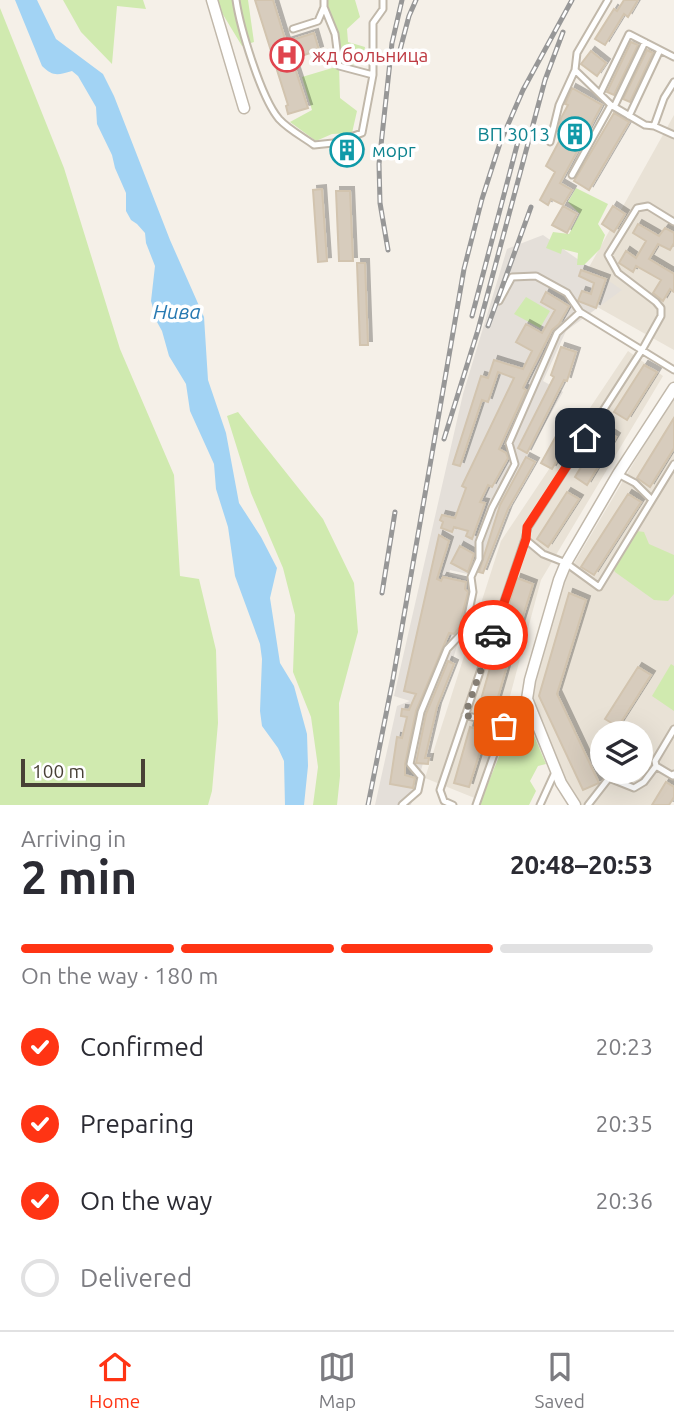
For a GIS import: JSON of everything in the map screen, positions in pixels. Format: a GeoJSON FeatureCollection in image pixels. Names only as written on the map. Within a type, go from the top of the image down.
{"type":"FeatureCollection","features":[{"type":"Feature","properties":{"kind":"street"},"geometry":{"type":"LineString","coordinates":[[212,0],[244,108]]}},
{"type":"Feature","properties":{"kind":"street"},"geometry":{"type":"LineString","coordinates":[[575,805],[556,769],[527,699],[530,680],[566,563],[618,474],[674,387]]}},
{"type":"Feature","properties":{"kind":"lane"},"geometry":{"type":"LineString","coordinates":[[236,0],[250,54],[271,107],[279,120],[314,145],[332,143],[362,133],[373,75],[373,23],[383,9],[383,0]]}},
{"type":"Feature","properties":{"kind":"lane"},"geometry":{"type":"LineString","coordinates":[[550,142],[559,105],[575,70],[577,52],[608,0]]}},
{"type":"Feature","properties":{"kind":"lane"},"geometry":{"type":"LineString","coordinates":[[324,4],[335,34],[339,66],[373,75]]}},
{"type":"Feature","properties":{"kind":"lane"},"geometry":{"type":"LineString","coordinates":[[293,29],[318,22],[324,4]]}},
{"type":"Feature","properties":{"kind":"lane"},"geometry":{"type":"LineString","coordinates":[[600,94],[629,34],[674,57]]}},
{"type":"Feature","properties":{"kind":"lane"},"geometry":{"type":"LineString","coordinates":[[572,175],[613,106],[645,42]]}},
{"type":"Feature","properties":{"kind":"lane"},"geometry":{"type":"LineString","coordinates":[[629,116],[660,50]]}},
{"type":"Feature","properties":{"kind":"lane"},"geometry":{"type":"LineString","coordinates":[[575,70],[613,106],[645,125],[674,135]]}},
{"type":"Feature","properties":{"kind":"lane"},"geometry":{"type":"LineString","coordinates":[[654,126],[664,98],[674,82]]}},
{"type":"Feature","properties":{"kind":"lane"},"geometry":{"type":"LineString","coordinates":[[453,805],[444,801],[440,790],[526,539],[527,527],[642,350],[661,316],[660,308],[618,273],[608,255],[637,208],[648,206],[674,222]]}},
{"type":"Feature","properties":{"kind":"lane"},"geometry":{"type":"LineString","coordinates":[[499,301],[512,277],[536,276],[567,293],[580,312],[671,368],[674,357]]}},
{"type":"Feature","properties":{"kind":"lane"},"geometry":{"type":"LineString","coordinates":[[402,805],[418,791],[421,777],[411,764],[421,712],[447,649],[465,630],[473,592],[471,577],[479,559],[479,542],[492,508],[515,464],[509,443],[557,333],[580,312]]}},
{"type":"Feature","properties":{"kind":"lane"},"geometry":{"type":"LineString","coordinates":[[526,539],[543,554],[566,563],[599,587],[674,464]]}},
{"type":"Feature","properties":{"kind":"lane"},"geometry":{"type":"LineString","coordinates":[[618,474],[635,483],[651,499]]}},
{"type":"Feature","properties":{"kind":"lane"},"geometry":{"type":"LineString","coordinates":[[476,805],[504,726],[527,699]]}},
{"type":"Feature","properties":{"kind":"lane"},"geometry":{"type":"LineString","coordinates":[[465,715],[504,726]]}},
{"type":"Feature","properties":{"kind":"lane"},"geometry":{"type":"LineString","coordinates":[[588,805],[609,778],[634,788],[644,782],[656,766],[655,761],[674,729]]}},
{"type":"Feature","properties":{"kind":"lane"},"geometry":{"type":"LineString","coordinates":[[656,766],[673,776],[674,774]]}},
{"type":"Feature","properties":{"kind":"lane"},"geometry":{"type":"LineString","coordinates":[[540,805],[556,769]]}},
{"type":"Feature","properties":{"kind":"shaded area"},"geometry":{"type":"Polygon","coordinates":[[[674,115],[674,350],[574,294],[674,115]]]}},
{"type":"Feature","properties":{"kind":"shaded area"},"geometry":{"type":"Polygon","coordinates":[[[543,235],[622,290],[566,331],[543,381],[563,392],[511,484],[476,576],[450,570],[449,574],[475,583],[411,805],[375,805],[397,706],[410,701],[394,696],[463,394],[507,249],[543,235]]]}},
{"type":"Feature","properties":{"kind":"shaded area"},"geometry":{"type":"Polygon","coordinates":[[[628,351],[663,376],[541,580],[482,801],[425,778],[501,541],[628,351]]]}},
{"type":"Feature","properties":{"kind":"shaded area"},"geometry":{"type":"Polygon","coordinates":[[[674,395],[674,793],[667,805],[581,805],[574,801],[528,696],[560,587],[674,395]]]}},
{"type":"Feature","properties":{"kind":"green space"},"geometry":{"type":"Polygon","coordinates":[[[63,0],[143,0],[146,9],[117,6],[112,64],[81,32],[63,0]]]}},
{"type":"Feature","properties":{"kind":"green space"},"geometry":{"type":"Polygon","coordinates":[[[217,0],[248,0],[254,42],[242,46],[217,0]]]}},
{"type":"Feature","properties":{"kind":"green space"},"geometry":{"type":"Polygon","coordinates":[[[321,0],[355,0],[360,17],[347,29],[348,42],[365,47],[362,65],[346,64],[321,0]]]}},
{"type":"Feature","properties":{"kind":"green space"},"geometry":{"type":"Polygon","coordinates":[[[0,8],[64,168],[120,349],[174,475],[180,576],[199,579],[216,650],[218,723],[212,791],[208,805],[0,805],[0,8]]]}},
{"type":"Feature","properties":{"kind":"green space"},"geometry":{"type":"Polygon","coordinates":[[[339,66],[340,98],[357,111],[352,133],[332,134],[316,141],[290,122],[312,110],[302,77],[339,66]]]}},
{"type":"Feature","properties":{"kind":"green space"},"geometry":{"type":"Polygon","coordinates":[[[576,188],[608,204],[598,224],[605,235],[600,249],[584,265],[577,265],[578,253],[562,249],[561,254],[546,248],[553,232],[569,234],[580,214],[568,202],[576,188]]]}},
{"type":"Feature","properties":{"kind":"green space"},"geometry":{"type":"Polygon","coordinates":[[[526,297],[550,311],[540,328],[514,314],[526,297]]]}},
{"type":"Feature","properties":{"kind":"green space"},"geometry":{"type":"Polygon","coordinates":[[[238,412],[323,519],[354,583],[358,632],[339,703],[340,776],[337,805],[313,805],[318,767],[311,717],[293,672],[295,615],[283,568],[251,493],[227,416],[238,412]]]}},
{"type":"Feature","properties":{"kind":"green space"},"geometry":{"type":"Polygon","coordinates":[[[637,531],[644,532],[649,544],[674,555],[674,594],[668,601],[654,600],[613,568],[637,531]]]}},
{"type":"Feature","properties":{"kind":"green space"},"geometry":{"type":"Polygon","coordinates":[[[671,664],[674,666],[674,711],[652,696],[671,664]]]}},
{"type":"Feature","properties":{"kind":"green space"},"geometry":{"type":"Polygon","coordinates":[[[524,712],[546,764],[538,766],[530,781],[536,791],[529,805],[479,805],[515,718],[524,712]]]}},
{"type":"Feature","properties":{"kind":"water","name":"Нива"},"geometry":{"type":"Polygon","coordinates":[[[15,0],[37,0],[56,39],[103,74],[204,317],[208,380],[226,433],[239,503],[277,568],[270,598],[280,663],[294,686],[307,734],[308,766],[304,805],[285,805],[284,761],[262,726],[260,644],[235,576],[228,527],[216,489],[214,464],[190,411],[186,384],[169,356],[151,301],[155,266],[145,233],[126,211],[126,193],[97,124],[96,107],[78,76],[72,71],[56,74],[42,66],[15,0]]]}},
{"type":"Feature","properties":{"kind":"building","name":"жд больница"},"geometry":{"type":"Polygon","coordinates":[[[255,0],[273,0],[286,42],[314,33],[319,50],[292,59],[308,108],[288,114],[288,105],[255,0]]]}},
{"type":"Feature","properties":{"kind":"building"},"geometry":{"type":"Polygon","coordinates":[[[624,0],[638,0],[628,17],[624,14],[605,45],[595,39],[614,9],[617,11],[624,0]]]}},
{"type":"Feature","properties":{"kind":"building"},"geometry":{"type":"Polygon","coordinates":[[[631,42],[638,45],[614,95],[607,92],[631,42]]]}},
{"type":"Feature","properties":{"kind":"building"},"geometry":{"type":"Polygon","coordinates":[[[647,50],[653,53],[630,102],[623,99],[647,50]]]}},
{"type":"Feature","properties":{"kind":"building"},"geometry":{"type":"Polygon","coordinates":[[[591,51],[606,63],[597,76],[581,64],[591,51]]]}},
{"type":"Feature","properties":{"kind":"building","name":"ВП 3013"},"geometry":{"type":"Polygon","coordinates":[[[572,88],[602,105],[560,183],[572,190],[563,205],[551,199],[548,205],[540,200],[555,172],[546,166],[563,134],[558,131],[572,88]]]}},
{"type":"Feature","properties":{"kind":"building"},"geometry":{"type":"Polygon","coordinates":[[[614,113],[629,122],[589,190],[574,181],[614,113]]]}},
{"type":"Feature","properties":{"kind":"building","name":"морг"},"geometry":{"type":"Polygon","coordinates":[[[355,141],[360,153],[340,160],[335,148],[355,141]]]}},
{"type":"Feature","properties":{"kind":"building"},"geometry":{"type":"Polygon","coordinates":[[[322,189],[327,261],[318,262],[313,190],[322,189]]]}},
{"type":"Feature","properties":{"kind":"building"},"geometry":{"type":"Polygon","coordinates":[[[336,191],[350,191],[353,261],[339,261],[336,191]]]}},
{"type":"Feature","properties":{"kind":"building"},"geometry":{"type":"Polygon","coordinates":[[[563,206],[577,214],[567,233],[552,225],[563,206]]]}},
{"type":"Feature","properties":{"kind":"building"},"geometry":{"type":"Polygon","coordinates":[[[613,206],[625,214],[614,232],[602,224],[613,206]]]}},
{"type":"Feature","properties":{"kind":"building"},"geometry":{"type":"Polygon","coordinates":[[[638,224],[659,236],[665,228],[674,233],[674,243],[670,250],[658,244],[649,259],[674,274],[674,292],[670,289],[663,301],[653,293],[661,280],[636,266],[633,272],[619,263],[626,251],[636,258],[646,241],[633,233],[638,224]]]}},
{"type":"Feature","properties":{"kind":"building"},"geometry":{"type":"Polygon","coordinates":[[[357,263],[365,263],[368,345],[360,345],[357,263]]]}},
{"type":"Feature","properties":{"kind":"building"},"geometry":{"type":"Polygon","coordinates":[[[581,270],[606,279],[596,308],[578,301],[582,291],[591,294],[594,283],[579,276],[581,270]]]}},
{"type":"Feature","properties":{"kind":"building"},"geometry":{"type":"Polygon","coordinates":[[[546,292],[569,306],[559,324],[552,330],[523,388],[526,390],[499,449],[506,453],[508,458],[492,487],[488,485],[480,502],[485,503],[472,539],[466,536],[468,531],[454,527],[452,532],[441,528],[442,515],[455,518],[466,488],[462,486],[514,378],[498,372],[488,402],[482,400],[460,466],[453,464],[481,376],[488,378],[494,360],[523,369],[532,351],[516,342],[526,324],[542,333],[555,310],[541,302],[546,292]]]}},
{"type":"Feature","properties":{"kind":"building"},"geometry":{"type":"Polygon","coordinates":[[[561,347],[576,352],[567,381],[564,380],[527,453],[518,448],[554,377],[551,375],[561,347]]]}},
{"type":"Feature","properties":{"kind":"building"},"geometry":{"type":"Polygon","coordinates":[[[644,365],[657,372],[627,420],[614,412],[644,365]]]}},
{"type":"Feature","properties":{"kind":"building"},"geometry":{"type":"Polygon","coordinates":[[[674,418],[674,448],[650,487],[637,478],[674,418]]]}},
{"type":"Feature","properties":{"kind":"building"},"geometry":{"type":"Polygon","coordinates":[[[604,429],[616,437],[587,485],[575,477],[604,429]]]}},
{"type":"Feature","properties":{"kind":"building"},"geometry":{"type":"Polygon","coordinates":[[[556,436],[567,442],[552,469],[541,463],[556,436]]]}},
{"type":"Feature","properties":{"kind":"building"},"geometry":{"type":"Polygon","coordinates":[[[526,457],[535,462],[508,509],[483,573],[479,572],[500,505],[526,457]]]}},
{"type":"Feature","properties":{"kind":"building"},"geometry":{"type":"Polygon","coordinates":[[[567,492],[579,499],[548,547],[537,539],[567,492]]]}},
{"type":"Feature","properties":{"kind":"building"},"geometry":{"type":"Polygon","coordinates":[[[628,494],[641,502],[594,575],[581,567],[628,494]]]}},
{"type":"Feature","properties":{"kind":"building"},"geometry":{"type":"Polygon","coordinates":[[[439,535],[449,541],[437,579],[441,581],[443,577],[466,582],[465,589],[468,592],[459,628],[454,634],[449,633],[416,711],[405,764],[405,775],[415,778],[413,788],[390,784],[397,737],[402,738],[407,717],[401,716],[402,709],[409,710],[416,694],[404,691],[439,535]]]}},
{"type":"Feature","properties":{"kind":"building"},"geometry":{"type":"Polygon","coordinates":[[[460,546],[474,554],[468,572],[451,563],[460,546]]]}},
{"type":"Feature","properties":{"kind":"building"},"geometry":{"type":"Polygon","coordinates":[[[517,578],[533,584],[516,639],[500,634],[517,578]]]}},
{"type":"Feature","properties":{"kind":"building"},"geometry":{"type":"Polygon","coordinates":[[[569,593],[586,600],[557,694],[590,764],[590,784],[597,784],[583,790],[539,696],[569,593]]]}},
{"type":"Feature","properties":{"kind":"building"},"geometry":{"type":"Polygon","coordinates":[[[494,654],[509,659],[493,714],[478,710],[494,654]]]}},
{"type":"Feature","properties":{"kind":"building"},"geometry":{"type":"Polygon","coordinates":[[[448,661],[454,664],[437,707],[425,758],[429,758],[428,764],[416,763],[426,714],[448,661]]]}},
{"type":"Feature","properties":{"kind":"building"},"geometry":{"type":"Polygon","coordinates":[[[638,667],[651,675],[622,721],[605,719],[638,667]]]}},
{"type":"Feature","properties":{"kind":"building"},"geometry":{"type":"Polygon","coordinates":[[[470,727],[486,732],[469,787],[454,783],[470,727]]]}},
{"type":"Feature","properties":{"kind":"building"},"geometry":{"type":"Polygon","coordinates":[[[666,782],[674,787],[674,797],[669,805],[652,805],[666,782]]]}},
{"type":"Feature","properties":{"kind":"railway"},"geometry":{"type":"LineString","coordinates":[[388,250],[380,203],[379,164],[392,43],[402,0]]}},
{"type":"Feature","properties":{"kind":"railway"},"geometry":{"type":"LineString","coordinates":[[400,50],[416,0]]}},
{"type":"Feature","properties":{"kind":"railway"},"geometry":{"type":"LineString","coordinates":[[368,805],[393,679],[464,269],[500,143],[523,90],[572,0]]}},
{"type":"Feature","properties":{"kind":"railway"},"geometry":{"type":"LineString","coordinates":[[444,439],[478,330],[545,80],[563,32]]}},
{"type":"Feature","properties":{"kind":"railway"},"geometry":{"type":"LineString","coordinates":[[472,316],[521,130]]}},
{"type":"Feature","properties":{"kind":"railway"},"geometry":{"type":"LineString","coordinates":[[488,326],[531,207]]}},
{"type":"Feature","properties":{"kind":"railway"},"geometry":{"type":"LineString","coordinates":[[382,593],[395,512]]}},
{"type":"Feature","properties":{"kind":"way so far"},"geometry":{"type":"LineString","coordinates":[[493,635],[465,715],[504,726]]}},
{"type":"Feature","properties":{"kind":"place","name":"жд больница"},"geometry":{"type":"Point","coordinates":[287,55]}},
{"type":"Feature","properties":{"kind":"place","name":"ВП 3013"},"geometry":{"type":"Point","coordinates":[575,134]}},
{"type":"Feature","properties":{"kind":"place","name":"морг"},"geometry":{"type":"Point","coordinates":[347,150]}},
{"type":"Feature","properties":{"kind":"route"},"geometry":{"type":"LineString","coordinates":[[493,635],[526,539],[527,527],[585,438]]}}]}
